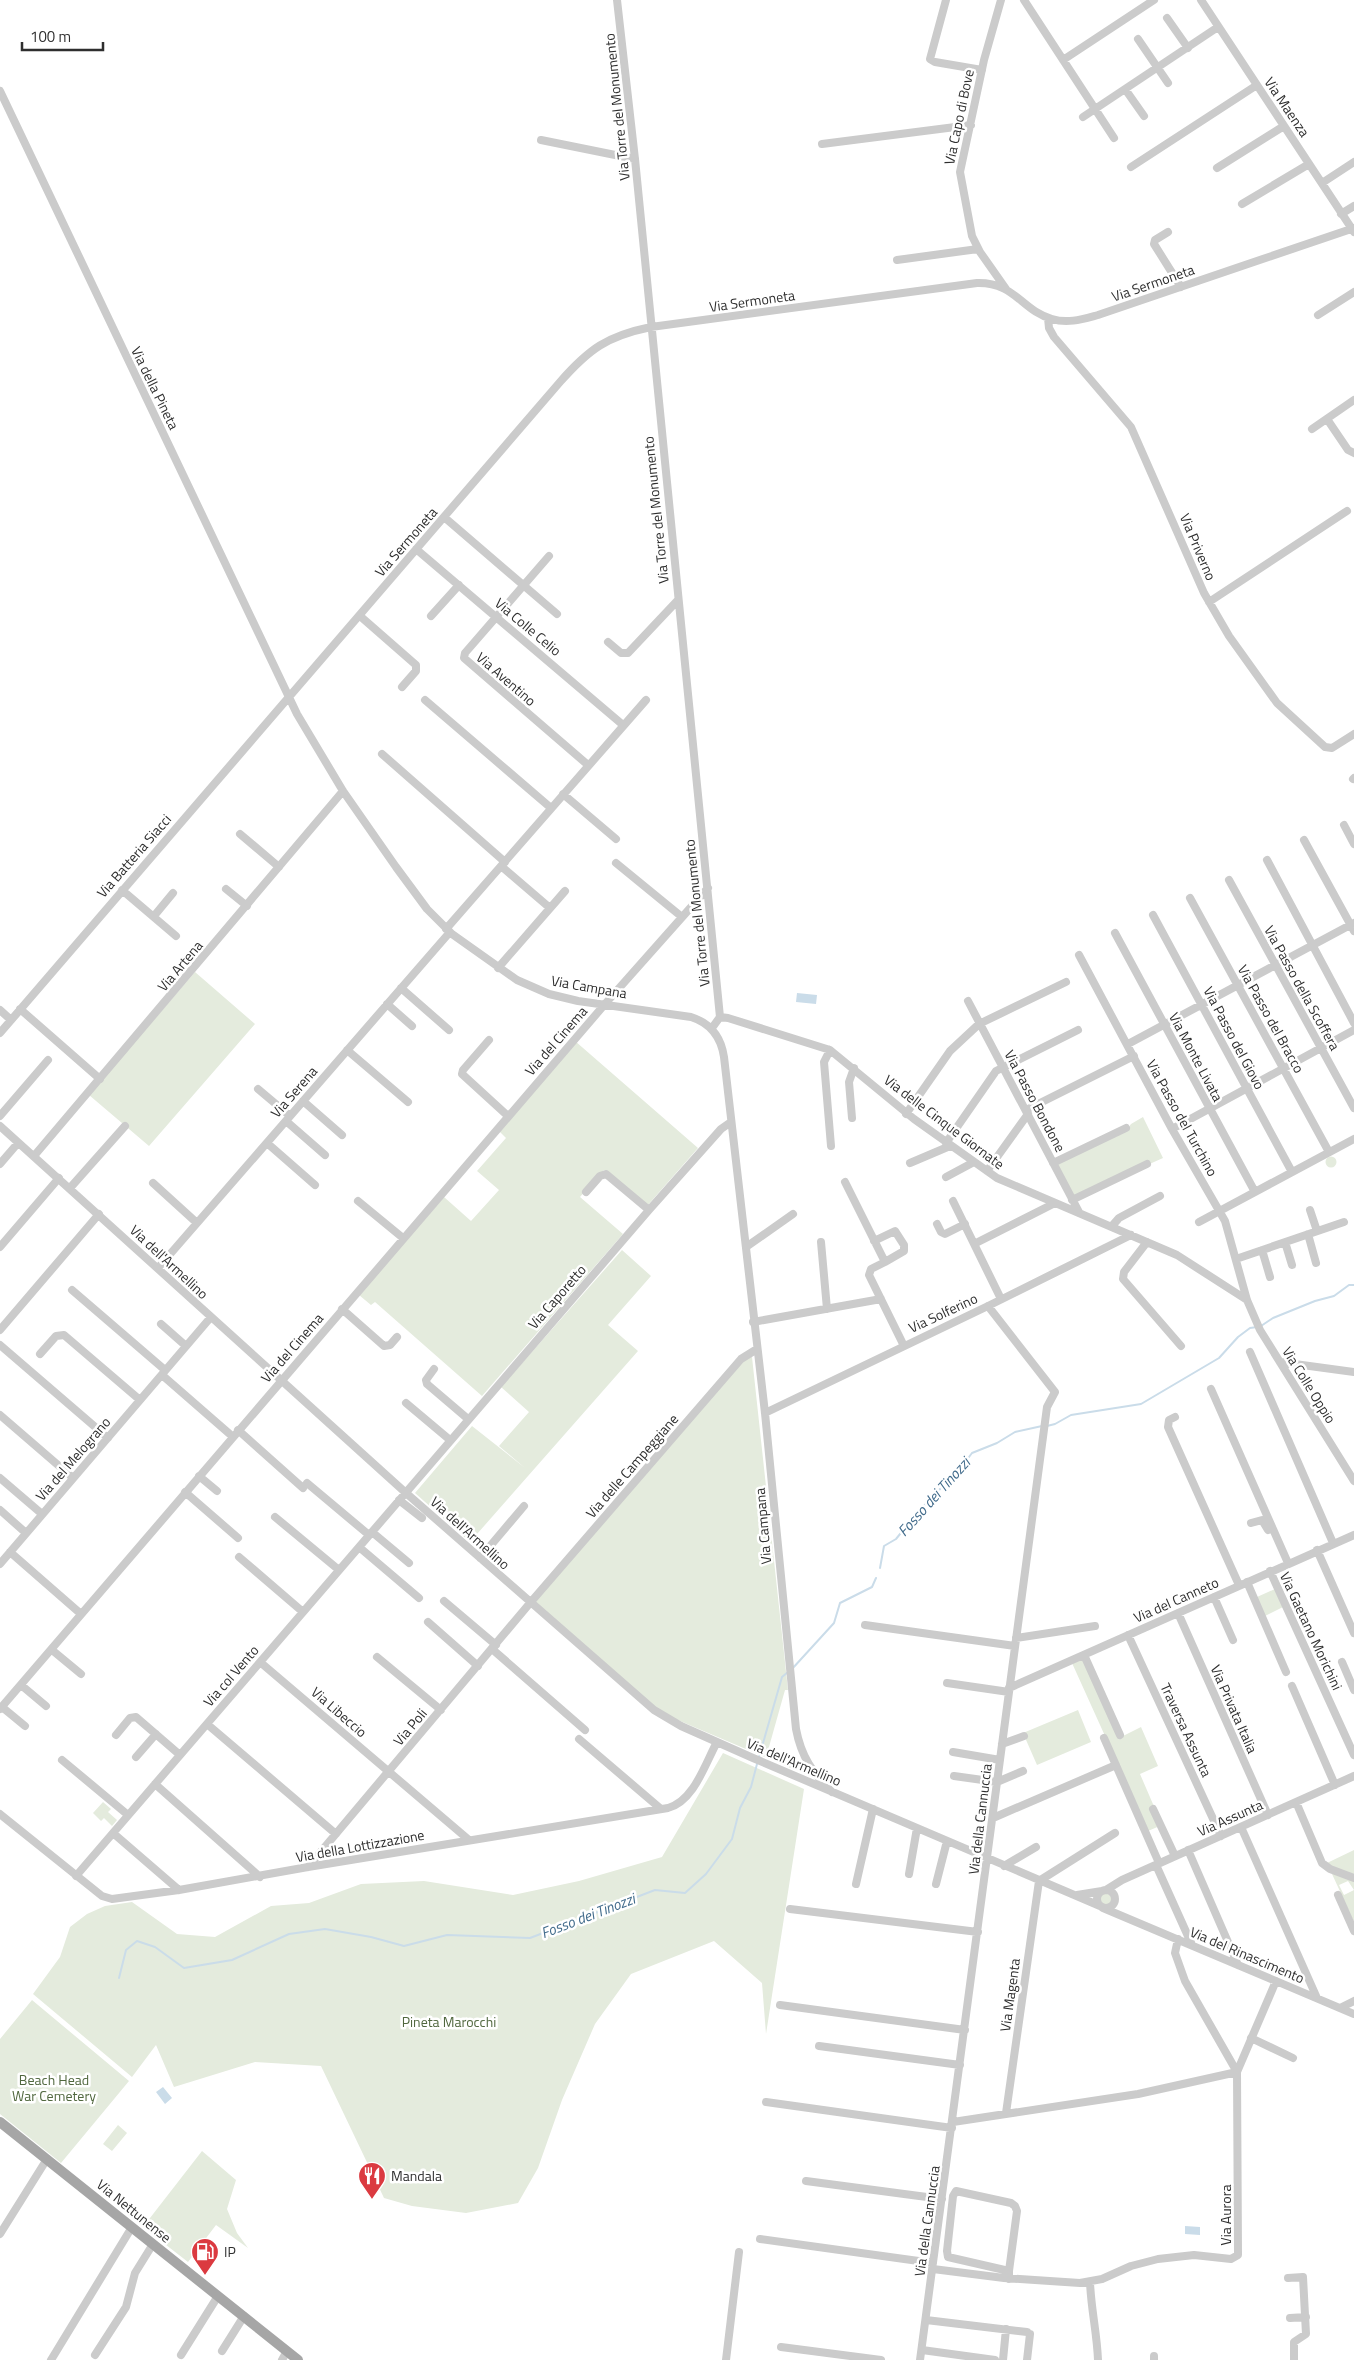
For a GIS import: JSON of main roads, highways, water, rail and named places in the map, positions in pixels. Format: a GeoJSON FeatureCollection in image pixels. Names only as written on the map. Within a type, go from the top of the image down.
{"type":"FeatureCollection","features":[{"type":"Feature","properties":{"kind":"main road","name":"Via Nettunense"},"geometry":{"type":"LineString","coordinates":[[0,2122],[244,2316],[284,2356],[298,2360]]}},
{"type":"Feature","properties":{"kind":"water"},"geometry":{"type":"Polygon","coordinates":[[[797,993],[817,995],[816,1004],[796,1002],[797,993]]]}},
{"type":"Feature","properties":{"kind":"water"},"geometry":{"type":"Polygon","coordinates":[[[163,2087],[172,2098],[165,2104],[156,2092],[163,2087]]]}},
{"type":"Feature","properties":{"kind":"water"},"geometry":{"type":"Polygon","coordinates":[[[1185,2226],[1200,2227],[1200,2235],[1185,2234],[1185,2226]]]}},
{"type":"Feature","properties":{"kind":"waterway","name":"Fosso dei Tinozzi"},"geometry":{"type":"LineString","coordinates":[[1261,1326],[1273,1318],[1315,1301],[1334,1296],[1349,1285],[1354,1285]]}},
{"type":"Feature","properties":{"kind":"waterway","name":"Fosso dei Tinozzi"},"geometry":{"type":"LineString","coordinates":[[1047,1426],[1055,1424],[1071,1415],[1141,1404],[1219,1358],[1238,1337],[1250,1328],[1257,1327]]}},
{"type":"Feature","properties":{"kind":"waterway","name":"Fosso dei Tinozzi"},"geometry":{"type":"LineString","coordinates":[[880,1568],[884,1546],[896,1539],[972,1453],[997,1443],[1015,1432],[1042,1426]]}},
{"type":"Feature","properties":{"kind":"waterway","name":"Fosso dei Tinozzi"},"geometry":{"type":"LineString","coordinates":[[792,1669],[834,1623],[840,1603],[872,1587],[876,1578]]}},
{"type":"Feature","properties":{"kind":"waterway","name":"Fosso dei Tinozzi"},"geometry":{"type":"LineString","coordinates":[[759,1757],[782,1677],[788,1672]]}},
{"type":"Feature","properties":{"kind":"waterway","name":"Fosso dei Tinozzi"},"geometry":{"type":"LineString","coordinates":[[119,1978],[126,1950],[137,1941],[155,1947],[184,1968],[232,1960],[289,1934],[325,1929],[371,1937],[404,1946],[447,1935],[530,1938],[655,1890],[685,1893],[706,1874],[732,1839],[740,1808],[751,1787],[757,1764]]}},
{"type":"Feature","properties":{"kind":"place","name":"Mandala"},"geometry":{"type":"Point","coordinates":[372,2200]}},
{"type":"Feature","properties":{"kind":"place","name":"IP"},"geometry":{"type":"Point","coordinates":[205,2276]}},
{"type":"Feature","properties":{"kind":"park label","name":"Pineta Marocchi"},"geometry":{"type":"Point","coordinates":[449,2022]}},
{"type":"Feature","properties":{"kind":"park label","name":"Beach Head War Cemetery"},"geometry":{"type":"Point","coordinates":[54,2088]}}]}
